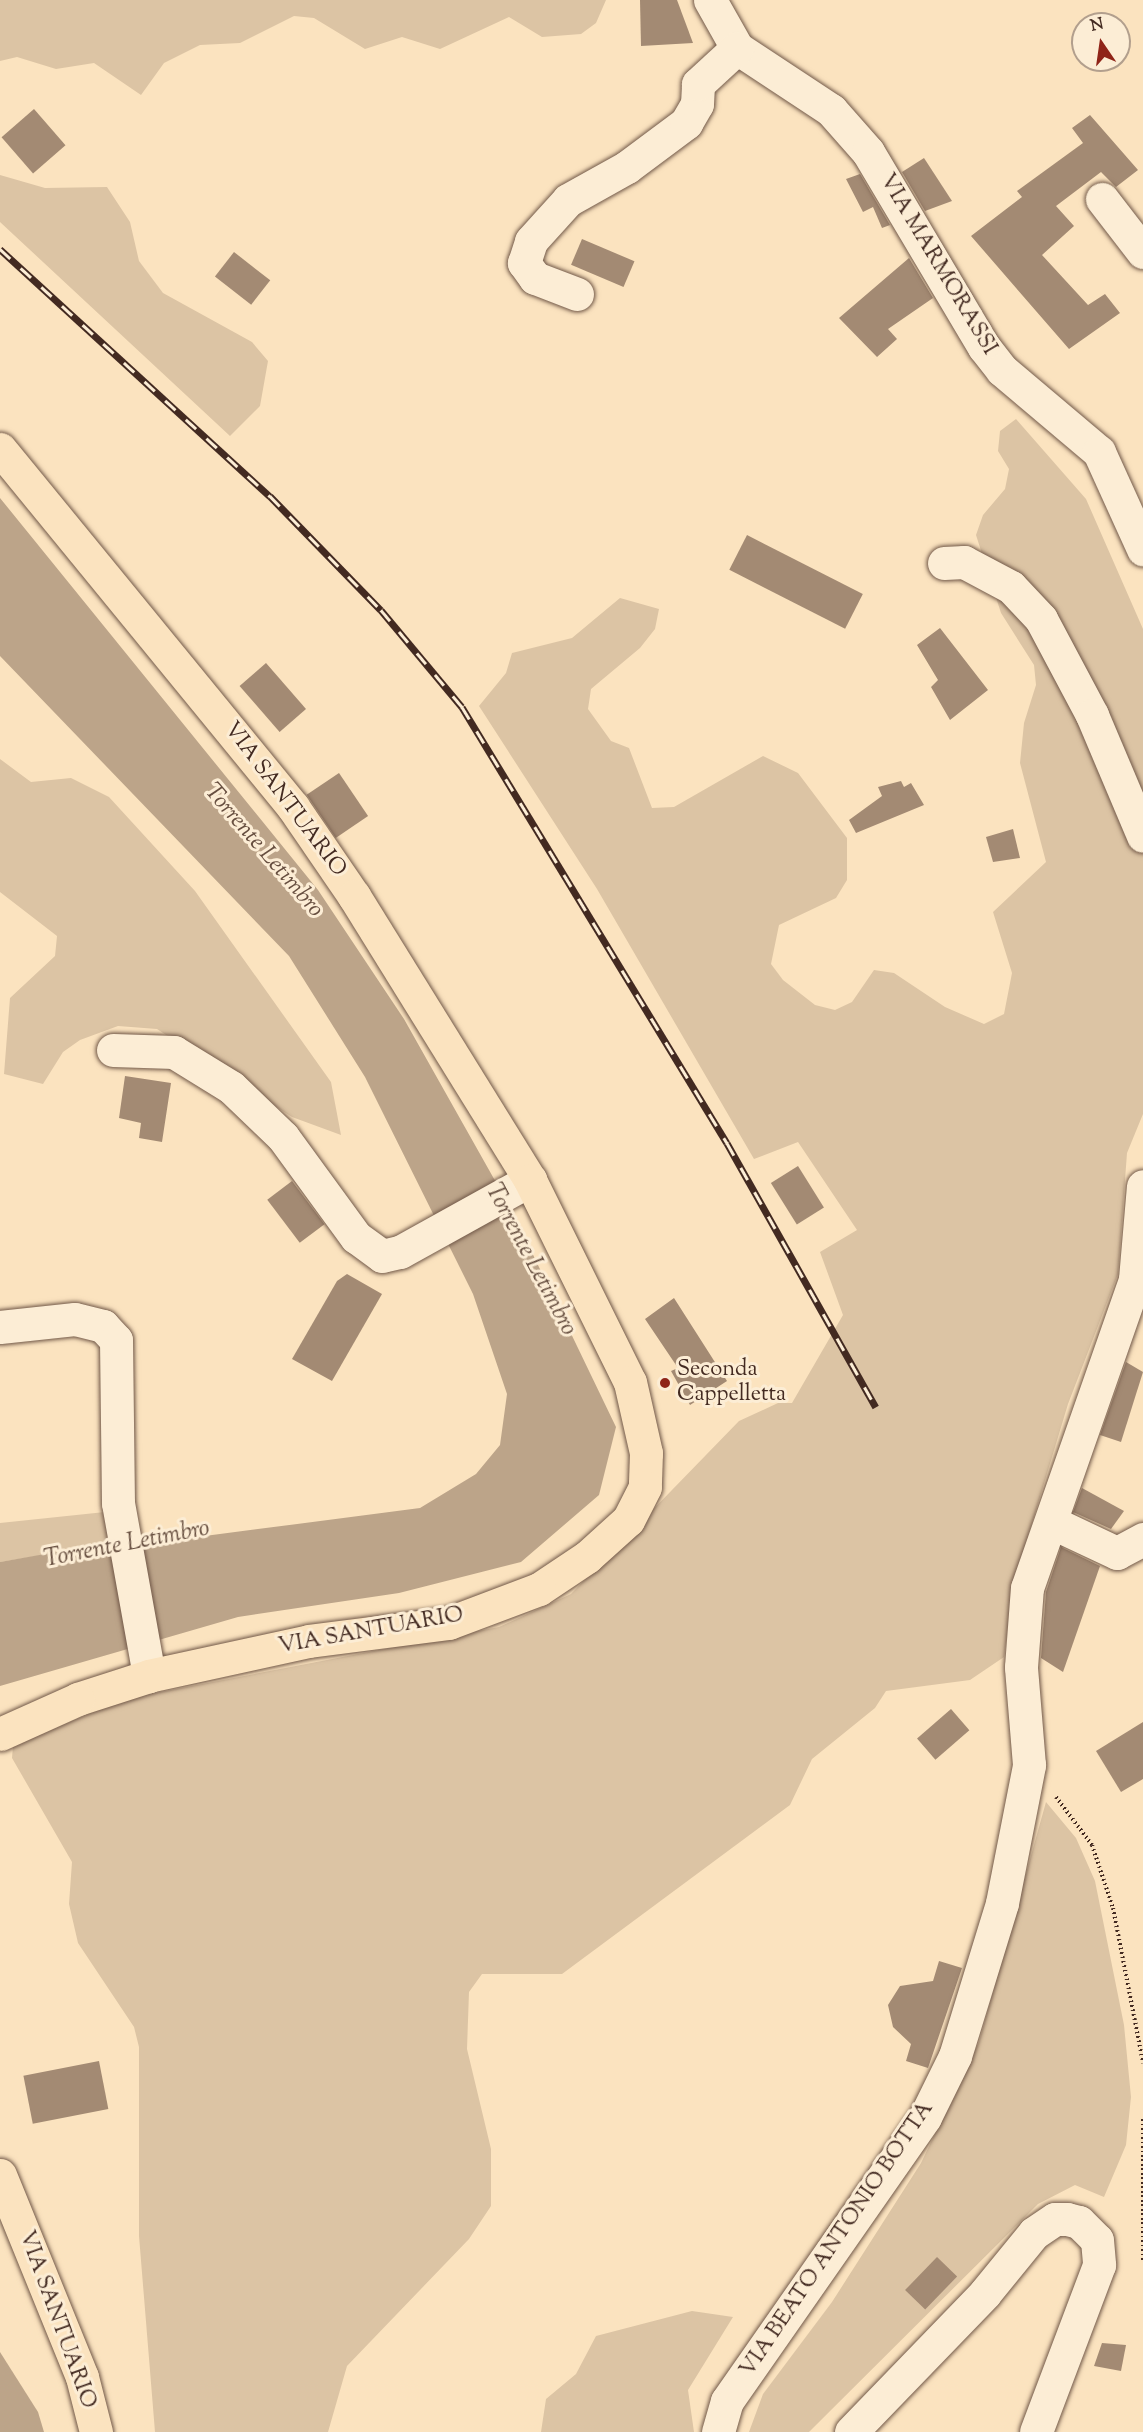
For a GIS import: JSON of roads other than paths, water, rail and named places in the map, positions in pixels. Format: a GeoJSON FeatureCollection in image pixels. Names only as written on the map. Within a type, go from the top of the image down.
{"type":"FeatureCollection","features":[{"type":"Feature","properties":{"kind":"main road","name":"VIA SANTUARIO"},"geometry":{"type":"LineString","coordinates":[[0,449],[293,807],[523,1183],[630,1382],[641,1416],[645,1487],[628,1520],[587,1557],[539,1589],[449,1623],[146,1664],[78,1699],[0,1734]]}},
{"type":"Feature","properties":{"kind":"main road","name":"VIA SANTUARIO"},"geometry":{"type":"LineString","coordinates":[[0,2175],[82,2377],[96,2432]]}},
{"type":"Feature","properties":{"kind":"street","name":"VIA MARMORASSI"},"geometry":{"type":"LineString","coordinates":[[710,0],[736,48],[831,110],[868,152],[996,363],[1099,452],[1143,549]]}},
{"type":"Feature","properties":{"kind":"street"},"geometry":{"type":"LineString","coordinates":[[577,294],[535,278],[524,263],[531,241],[568,200],[627,166],[686,123],[697,105],[698,84],[736,48]]}},
{"type":"Feature","properties":{"kind":"street"},"geometry":{"type":"LineString","coordinates":[[1102,200],[1143,252]]}},
{"type":"Feature","properties":{"kind":"street"},"geometry":{"type":"LineString","coordinates":[[944,563],[964,562],[1011,587],[1041,619],[1092,714],[1143,836]]}},
{"type":"Feature","properties":{"kind":"street"},"geometry":{"type":"LineString","coordinates":[[113,1050],[174,1052],[231,1087],[283,1137],[356,1237],[382,1256],[422,1238],[523,1183]]}},
{"type":"Feature","properties":{"kind":"street","name":"VIA BEATO ANTONIO BOTTA"},"geometry":{"type":"LineString","coordinates":[[718,2432],[727,2401],[938,2094],[1002,1903],[1027,1778],[1021,1667],[1027,1588],[1135,1279],[1143,1186]]}},
{"type":"Feature","properties":{"kind":"street"},"geometry":{"type":"LineString","coordinates":[[0,1327],[75,1319],[103,1326],[116,1340],[118,1503],[146,1664]]}},
{"type":"Feature","properties":{"kind":"street"},"geometry":{"type":"LineString","coordinates":[[1051,1522],[1117,1553],[1143,1539]]}},
{"type":"Feature","properties":{"kind":"street"},"geometry":{"type":"LineString","coordinates":[[851,2432],[985,2293],[1034,2233],[1054,2219],[1067,2219],[1085,2226],[1097,2240],[1099,2265],[1036,2432]]}},
{"type":"Feature","properties":{"kind":"water","name":"Torrente Letimbro"},"geometry":{"type":"Polygon","coordinates":[[[0,498],[318,890],[404,1019],[511,1209],[616,1427],[599,1495],[521,1562],[399,1593],[238,1617],[0,1686],[0,1562],[90,1546],[159,1542],[420,1508],[476,1474],[500,1445],[507,1394],[473,1294],[365,1077],[289,956],[0,656],[0,498]]]}},
{"type":"Feature","properties":{"kind":"water"},"geometry":{"type":"Polygon","coordinates":[[[0,2352],[38,2412],[44,2432],[0,2432],[0,2352]]]}},
{"type":"Feature","properties":{"kind":"railway"},"geometry":{"type":"LineString","coordinates":[[0,249],[270,496],[381,610],[462,707],[727,1143],[876,1407]]}},
{"type":"Feature","properties":{"kind":"place","name":"Seconda Cappelletta"},"geometry":{"type":"Point","coordinates":[665,1383]}}]}
